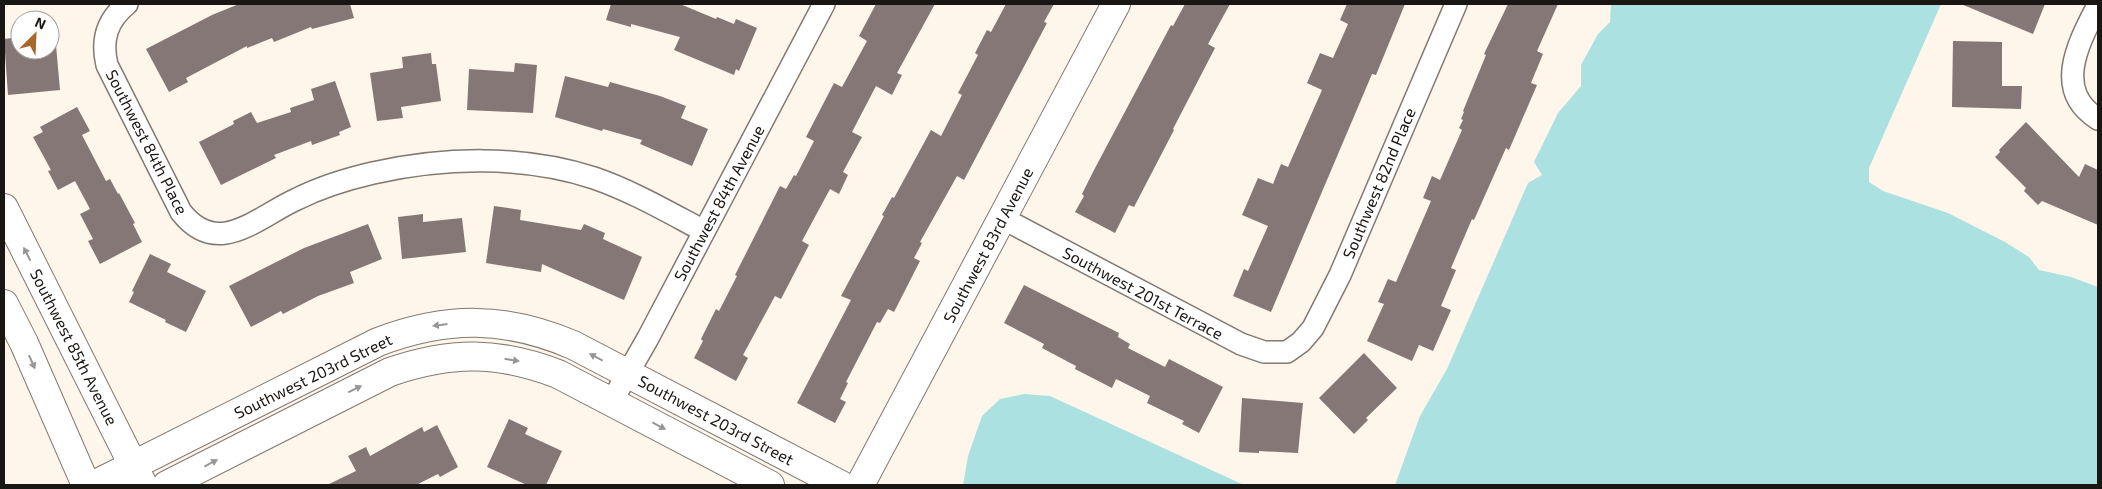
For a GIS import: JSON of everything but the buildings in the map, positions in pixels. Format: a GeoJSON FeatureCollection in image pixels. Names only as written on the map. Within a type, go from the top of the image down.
{"type":"FeatureCollection","features":[{"type":"Feature","properties":{"kind":"street","name":"Southwest 84th Place"},"geometry":{"type":"LineString","coordinates":[[127,4],[114,16],[105,36],[104,55],[111,74],[173,199],[188,222],[212,234],[231,233],[304,196],[331,185],[370,174],[424,164],[486,161],[552,168],[594,178],[704,230]]}},
{"type":"Feature","properties":{"kind":"street","name":"Southwest 83rd Avenue"},"geometry":{"type":"LineString","coordinates":[[860,485],[1116,4]]}},
{"type":"Feature","properties":{"kind":"street","name":"Southwest 82nd Place"},"geometry":{"type":"LineString","coordinates":[[1287,352],[1301,342],[1313,328],[1340,275],[1456,4]]}},
{"type":"Feature","properties":{"kind":"street","name":"Southwest 84th Avenue"},"geometry":{"type":"LineString","coordinates":[[612,402],[704,230],[819,5]]}},
{"type":"Feature","properties":{"kind":"street"},"geometry":{"type":"LineString","coordinates":[[2098,5],[2080,43],[2072,71],[2074,89],[2079,100],[2089,113],[2098,119]]}},
{"type":"Feature","properties":{"kind":"street","name":"Southwest 85th Avenue"},"geometry":{"type":"LineString","coordinates":[[4,208],[138,475]]}},
{"type":"Feature","properties":{"kind":"street","name":"Southwest 201st Terrace"},"geometry":{"type":"LineString","coordinates":[[1002,218],[1241,344],[1264,352],[1287,352]]}},
{"type":"Feature","properties":{"kind":"street"},"geometry":{"type":"LineString","coordinates":[[4,304],[24,343],[86,485]]}},
{"type":"Feature","properties":{"kind":"street","name":"Southwest 203rd Street"},"geometry":{"type":"LineString","coordinates":[[94,485],[138,475],[353,354],[404,332],[436,325],[495,324],[522,328],[573,345],[841,485]]}},
{"type":"Feature","properties":{"kind":"street","name":"Southwest 203rd Street"},"geometry":{"type":"LineString","coordinates":[[167,485],[390,372],[423,361],[472,356],[523,362],[558,374],[770,485]]}},
{"type":"Feature","properties":{"kind":"water"},"geometry":{"type":"Polygon","coordinates":[[[1611,4],[1941,4],[1869,168],[1869,182],[1883,191],[1948,213],[2005,242],[2029,257],[2039,270],[2071,277],[2098,287],[2098,485],[1395,485],[1420,416],[1447,369],[1528,183],[1542,175],[1534,162],[1558,113],[1581,86],[1581,65],[1598,34],[1610,22],[1611,4]]]}},
{"type":"Feature","properties":{"kind":"water"},"geometry":{"type":"Polygon","coordinates":[[[1024,394],[1050,396],[1244,485],[963,485],[968,456],[982,416],[1000,399],[1024,394]]]}}]}
